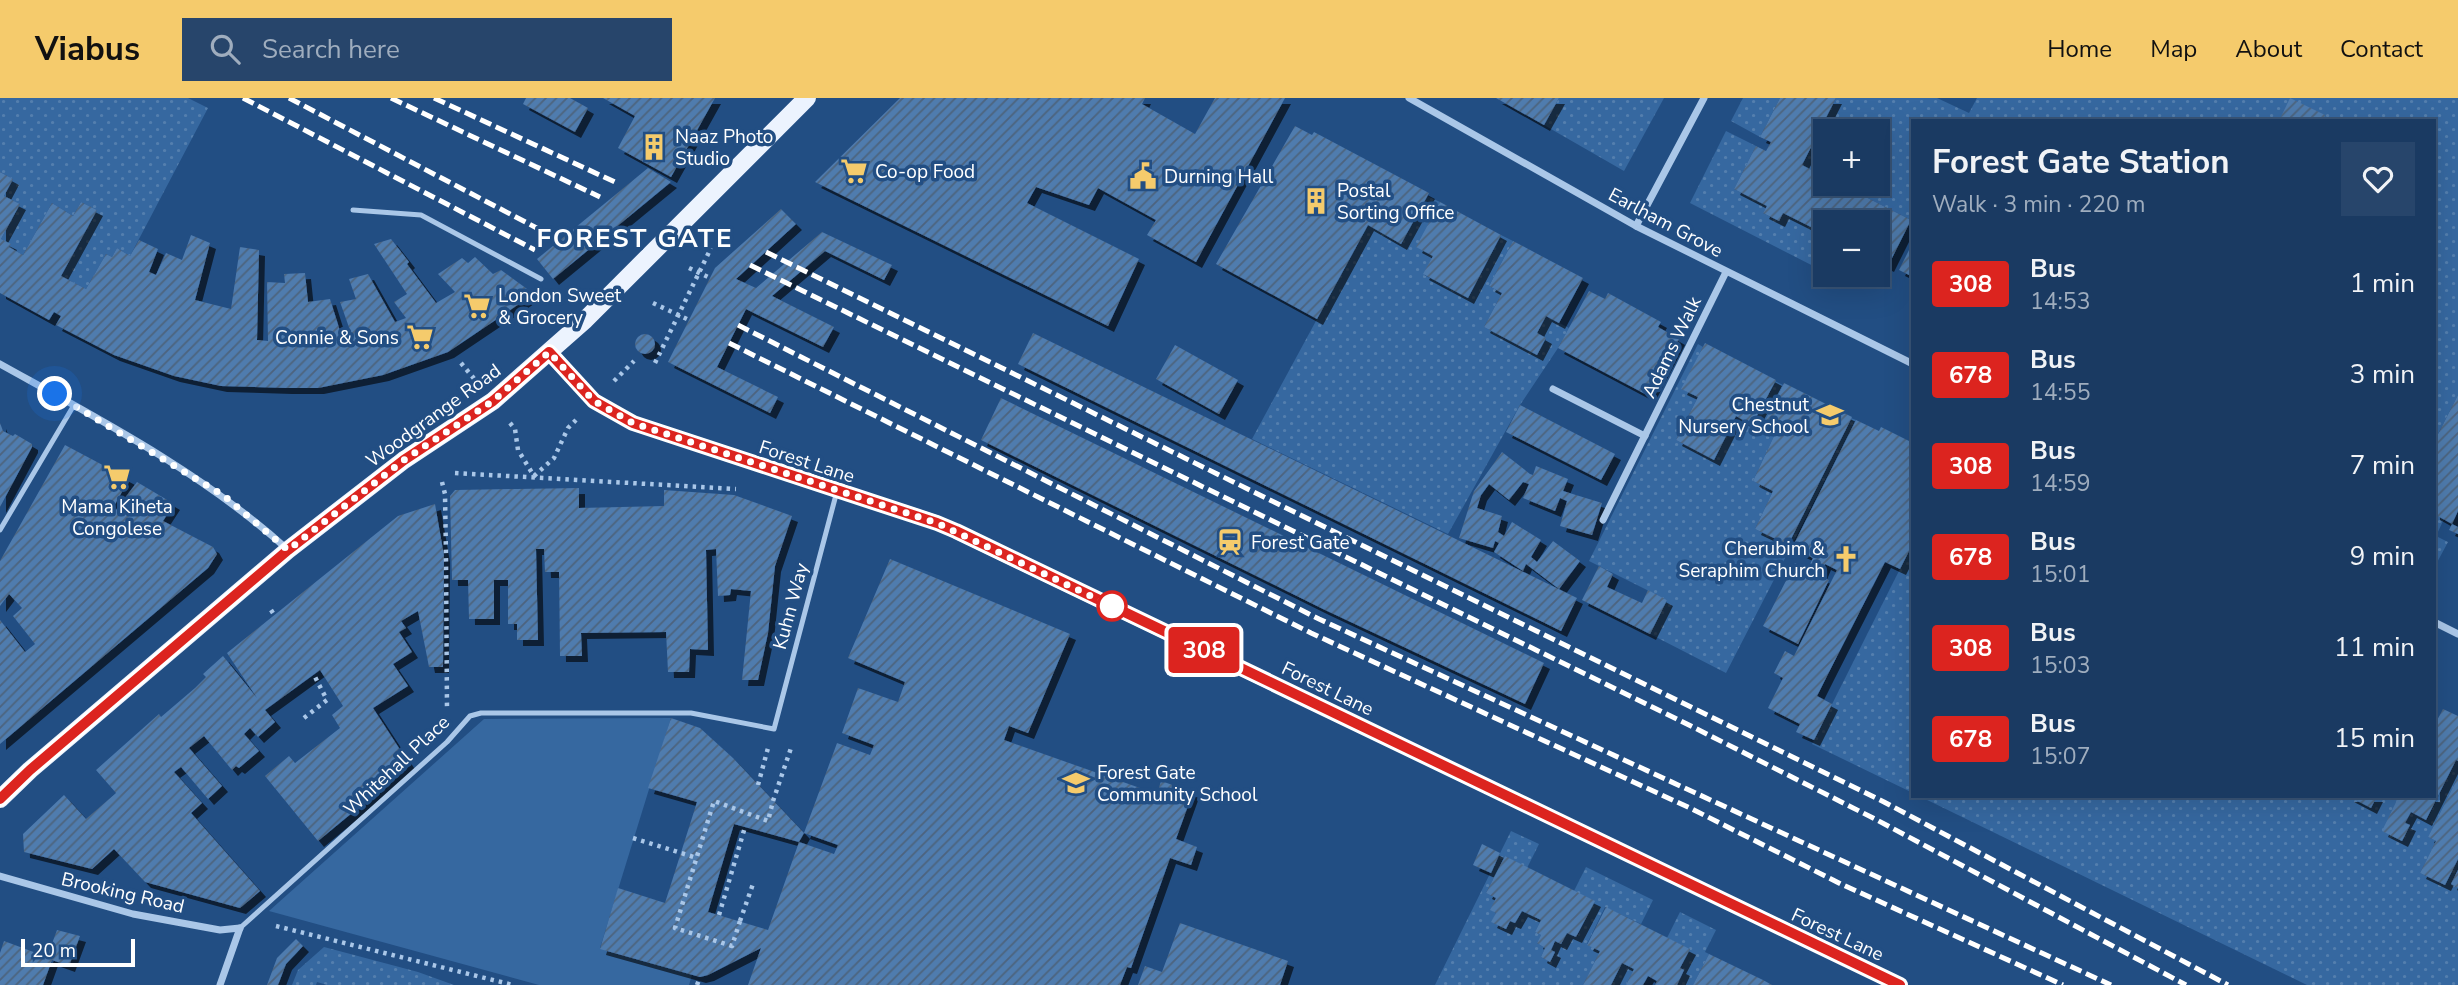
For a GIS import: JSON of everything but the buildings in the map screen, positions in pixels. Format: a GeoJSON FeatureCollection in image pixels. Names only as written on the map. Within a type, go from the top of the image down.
{"type":"FeatureCollection","features":[{"type":"Feature","properties":{"kind":"main road","name":"Woodgrange Road"},"geometry":{"type":"LineString","coordinates":[[0,799],[30,770],[288,550],[404,460],[493,401],[595,310],[807,98]]}},
{"type":"Feature","properties":{"kind":"street","name":"Earlham Grove"},"geometry":{"type":"LineString","coordinates":[[1409,98],[1636,226],[1911,363]]}},
{"type":"Feature","properties":{"kind":"street"},"geometry":{"type":"LineString","coordinates":[[1636,226],[1704,98]]}},
{"type":"Feature","properties":{"kind":"street","name":"Adams Walk"},"geometry":{"type":"LineString","coordinates":[[1603,520],[1726,272]]}},
{"type":"Feature","properties":{"kind":"street","name":"Forest Lane"},"geometry":{"type":"LineString","coordinates":[[549,352],[594,401],[633,423],[937,523],[1900,985]]}},
{"type":"Feature","properties":{"kind":"street"},"geometry":{"type":"LineString","coordinates":[[0,364],[74,405],[223,495],[288,550]]}},
{"type":"Feature","properties":{"kind":"street"},"geometry":{"type":"LineString","coordinates":[[1553,389],[1645,436]]}},
{"type":"Feature","properties":{"kind":"street"},"geometry":{"type":"LineString","coordinates":[[2436,623],[2458,634]]}},
{"type":"Feature","properties":{"kind":"street","name":"Brooking Road"},"geometry":{"type":"LineString","coordinates":[[0,876],[133,914],[220,930],[240,928]]}},
{"type":"Feature","properties":{"kind":"street"},"geometry":{"type":"LineString","coordinates":[[220,985],[240,928]]}},
{"type":"Feature","properties":{"kind":"lane"},"geometry":{"type":"LineString","coordinates":[[353,210],[421,215],[541,279]]}},
{"type":"Feature","properties":{"kind":"lane"},"geometry":{"type":"LineString","coordinates":[[0,530],[74,405]]}},
{"type":"Feature","properties":{"kind":"lane","name":"Kuhn Way"},"geometry":{"type":"LineString","coordinates":[[774,729],[837,491]]}},
{"type":"Feature","properties":{"kind":"lane","name":"Whitehall Place"},"geometry":{"type":"LineString","coordinates":[[240,928],[447,742],[470,716],[481,713],[691,713],[774,729]]}},
{"type":"Feature","properties":{"kind":"path"},"geometry":{"type":"LineString","coordinates":[[655,363],[711,248]]}},
{"type":"Feature","properties":{"kind":"path"},"geometry":{"type":"LineString","coordinates":[[689,268],[710,278]]}},
{"type":"Feature","properties":{"kind":"path"},"geometry":{"type":"LineString","coordinates":[[653,303],[689,320]]}},
{"type":"Feature","properties":{"kind":"path"},"geometry":{"type":"LineString","coordinates":[[620,375],[634,361]]}},
{"type":"Feature","properties":{"kind":"path"},"geometry":{"type":"LineString","coordinates":[[461,363],[470,374]]}},
{"type":"Feature","properties":{"kind":"path"},"geometry":{"type":"LineString","coordinates":[[534,476],[554,458],[568,428]]}},
{"type":"Feature","properties":{"kind":"path"},"geometry":{"type":"LineString","coordinates":[[515,429],[518,450],[534,476]]}},
{"type":"Feature","properties":{"kind":"path"},"geometry":{"type":"LineString","coordinates":[[455,473],[736,489]]}},
{"type":"Feature","properties":{"kind":"path"},"geometry":{"type":"LineString","coordinates":[[442,482],[445,494],[447,742]]}},
{"type":"Feature","properties":{"kind":"path"},"geometry":{"type":"LineString","coordinates":[[271,610],[275,616]]}},
{"type":"Feature","properties":{"kind":"path"},"geometry":{"type":"LineString","coordinates":[[304,718],[327,700],[314,674]]}},
{"type":"Feature","properties":{"kind":"path"},"geometry":{"type":"LineString","coordinates":[[758,785],[774,729]]}},
{"type":"Feature","properties":{"kind":"path"},"geometry":{"type":"LineString","coordinates":[[754,881],[732,946],[675,928],[713,801],[768,821],[791,748]]}},
{"type":"Feature","properties":{"kind":"path"},"geometry":{"type":"LineString","coordinates":[[719,915],[746,827]]}},
{"type":"Feature","properties":{"kind":"path"},"geometry":{"type":"LineString","coordinates":[[634,838],[697,858]]}},
{"type":"Feature","properties":{"kind":"path"},"geometry":{"type":"LineString","coordinates":[[240,928],[265,925],[291,928],[513,985]]}},
{"type":"Feature","properties":{"kind":"path"},"geometry":{"type":"LineString","coordinates":[[697,985],[700,977]]}},
{"type":"Feature","properties":{"kind":"shaded area"},"geometry":{"type":"Polygon","coordinates":[[[0,98],[188,98],[208,108],[130,256],[117,248],[112,257],[106,254],[86,289],[61,276],[97,210],[81,202],[73,216],[52,203],[23,255],[1,239],[20,204],[4,196],[13,179],[0,172],[0,98]]]}},
{"type":"Feature","properties":{"kind":"shaded area"},"geometry":{"type":"Polygon","coordinates":[[[1559,98],[1664,98],[1624,171],[1544,125],[1559,98]]]}},
{"type":"Feature","properties":{"kind":"shaded area"},"geometry":{"type":"Polygon","coordinates":[[[1743,98],[1780,98],[1760,137],[1731,121],[1743,98]]]}},
{"type":"Feature","properties":{"kind":"shaded area"},"geometry":{"type":"Polygon","coordinates":[[[1836,98],[1937,98],[1969,113],[1977,98],[2458,98],[2458,395],[2438,434],[2436,433],[2436,119],[1911,119],[1911,220],[1864,196],[1890,196],[1890,119],[1825,119],[1836,98]]]}},
{"type":"Feature","properties":{"kind":"shaded area"},"geometry":{"type":"Polygon","coordinates":[[[1726,131],[1756,146],[1734,189],[1767,206],[1763,213],[1778,221],[1783,213],[1813,228],[1813,266],[1690,203],[1726,131]]]}},
{"type":"Feature","properties":{"kind":"shaded area"},"geometry":{"type":"Polygon","coordinates":[[[1813,143],[1813,171],[1802,165],[1813,143]]]}},
{"type":"Feature","properties":{"kind":"shaded area"},"geometry":{"type":"Polygon","coordinates":[[[1427,196],[1440,202],[1433,256],[1424,275],[1468,298],[1501,235],[1513,241],[1489,286],[1502,293],[1484,327],[1537,355],[1546,339],[1537,333],[1546,316],[1569,328],[1520,405],[1448,534],[1252,439],[1368,225],[1401,244],[1427,196]]]}},
{"type":"Feature","properties":{"kind":"shaded area"},"geometry":{"type":"Polygon","coordinates":[[[1698,344],[1703,347],[1682,389],[1698,397],[1676,440],[1714,460],[1736,416],[1752,424],[1775,381],[1783,385],[1762,427],[1775,434],[1753,481],[1773,491],[1755,529],[1788,545],[1851,418],[1856,420],[1726,673],[1650,634],[1667,600],[1589,561],[1698,344]]]}},
{"type":"Feature","properties":{"kind":"shaded area"},"geometry":{"type":"Polygon","coordinates":[[[2436,515],[2444,519],[2436,536],[2436,515]]]}},
{"type":"Feature","properties":{"kind":"shaded area"},"geometry":{"type":"Polygon","coordinates":[[[2436,536],[2448,542],[2436,564],[2436,536]]]}},
{"type":"Feature","properties":{"kind":"shaded area"},"geometry":{"type":"Polygon","coordinates":[[[1911,547],[1911,792],[1812,744],[1911,547]]]}},
{"type":"Feature","properties":{"kind":"shaded area"},"geometry":{"type":"Polygon","coordinates":[[[671,718],[600,948],[692,975],[689,985],[539,985],[269,911],[484,719],[671,718]]]}},
{"type":"Feature","properties":{"kind":"shaded area"},"geometry":{"type":"Polygon","coordinates":[[[2456,760],[2458,761],[2458,777],[2428,837],[2436,841],[2420,873],[2445,885],[2458,859],[2458,870],[2451,884],[2458,888],[2458,985],[2307,985],[1923,798],[2354,798],[2371,808],[2376,798],[2399,798],[2405,823],[2411,812],[2427,820],[2456,760]]]}},
{"type":"Feature","properties":{"kind":"shaded area"},"geometry":{"type":"Polygon","coordinates":[[[1511,831],[1539,844],[1527,868],[1505,856],[1486,893],[1496,898],[1491,910],[1496,913],[1492,922],[1506,929],[1510,921],[1515,923],[1522,911],[1541,920],[1535,932],[1541,935],[1537,943],[1545,948],[1541,957],[1549,961],[1555,952],[1551,950],[1555,941],[1561,944],[1567,933],[1577,937],[1594,902],[1574,891],[1586,867],[1653,900],[1641,924],[1605,907],[1587,944],[1600,951],[1583,985],[1435,985],[1511,831]]]}},
{"type":"Feature","properties":{"kind":"shaded area"},"geometry":{"type":"Polygon","coordinates":[[[1680,912],[1716,930],[1705,952],[1709,954],[1693,985],[1677,985],[1684,970],[1680,968],[1690,949],[1667,938],[1680,912]]]}},
{"type":"Feature","properties":{"kind":"shaded area"},"geometry":{"type":"Polygon","coordinates":[[[324,947],[418,972],[454,985],[327,985],[317,982],[316,985],[292,985],[298,970],[324,947]]]}},
{"type":"Feature","properties":{"kind":"shaded area"},"geometry":{"type":"Polygon","coordinates":[[[1622,963],[1634,969],[1626,985],[1611,985],[1622,963]]]}},
{"type":"Feature","properties":{"kind":"railway"},"geometry":{"type":"LineString","coordinates":[[243,98],[535,250]]}},
{"type":"Feature","properties":{"kind":"railway"},"geometry":{"type":"LineString","coordinates":[[289,98],[552,236]]}},
{"type":"Feature","properties":{"kind":"railway"},"geometry":{"type":"LineString","coordinates":[[391,98],[600,197]]}},
{"type":"Feature","properties":{"kind":"railway"},"geometry":{"type":"LineString","coordinates":[[434,98],[617,183]]}},
{"type":"Feature","properties":{"kind":"railway"},"geometry":{"type":"LineString","coordinates":[[766,252],[1884,802],[2228,985]]}},
{"type":"Feature","properties":{"kind":"railway"},"geometry":{"type":"LineString","coordinates":[[750,265],[1681,721],[1875,819],[2186,985]]}},
{"type":"Feature","properties":{"kind":"railway"},"geometry":{"type":"LineString","coordinates":[[738,325],[1319,619],[2111,985]]}},
{"type":"Feature","properties":{"kind":"railway"},"geometry":{"type":"LineString","coordinates":[[729,343],[1311,633],[1692,809],[1841,884],[2063,985]]}},
{"type":"Feature","properties":{"kind":"bus line","name":"308"},"geometry":{"type":"LineString","coordinates":[[0,799],[30,770],[288,550],[404,460],[493,401],[549,352],[594,401],[633,423],[956,531],[1900,985]]}},
{"type":"Feature","properties":{"kind":"place","name":"Naaz Photo Studio"},"geometry":{"type":"Point","coordinates":[654,147]}},
{"type":"Feature","properties":{"kind":"place","name":"Co-op Food"},"geometry":{"type":"Point","coordinates":[854,171]}},
{"type":"Feature","properties":{"kind":"place","name":"Durning Hall"},"geometry":{"type":"Point","coordinates":[1143,176]}},
{"type":"Feature","properties":{"kind":"place","name":"Postal Sorting Office"},"geometry":{"type":"Point","coordinates":[1316,201]}},
{"type":"Feature","properties":{"kind":"place","name":"London Sweet & Grocery"},"geometry":{"type":"Point","coordinates":[477,306]}},
{"type":"Feature","properties":{"kind":"place","name":"Connie & Sons"},"geometry":{"type":"Point","coordinates":[420,337]}},
{"type":"Feature","properties":{"kind":"place","name":"Chestnut Nursery School"},"geometry":{"type":"Point","coordinates":[1830,415]}},
{"type":"Feature","properties":{"kind":"place","name":"Mama Kiheta Congolese"},"geometry":{"type":"Point","coordinates":[117,477]}},
{"type":"Feature","properties":{"kind":"place","name":"Forest Gate"},"geometry":{"type":"Point","coordinates":[1230,542]}},
{"type":"Feature","properties":{"kind":"place","name":"Cherubim & Seraphim Church"},"geometry":{"type":"Point","coordinates":[1846,559]}},
{"type":"Feature","properties":{"kind":"place","name":"Forest Gate Community School"},"geometry":{"type":"Point","coordinates":[1076,783]}},
{"type":"Feature","properties":{"kind":"district","name":"FOREST GATE"},"geometry":{"type":"Point","coordinates":[635,238]}},
{"type":"Feature","properties":{"kind":"route"},"geometry":{"type":"LineString","coordinates":[[55,394],[223,495],[288,550],[404,460],[493,401],[549,352],[594,401],[633,423],[937,523],[1112,606]]}}]}
